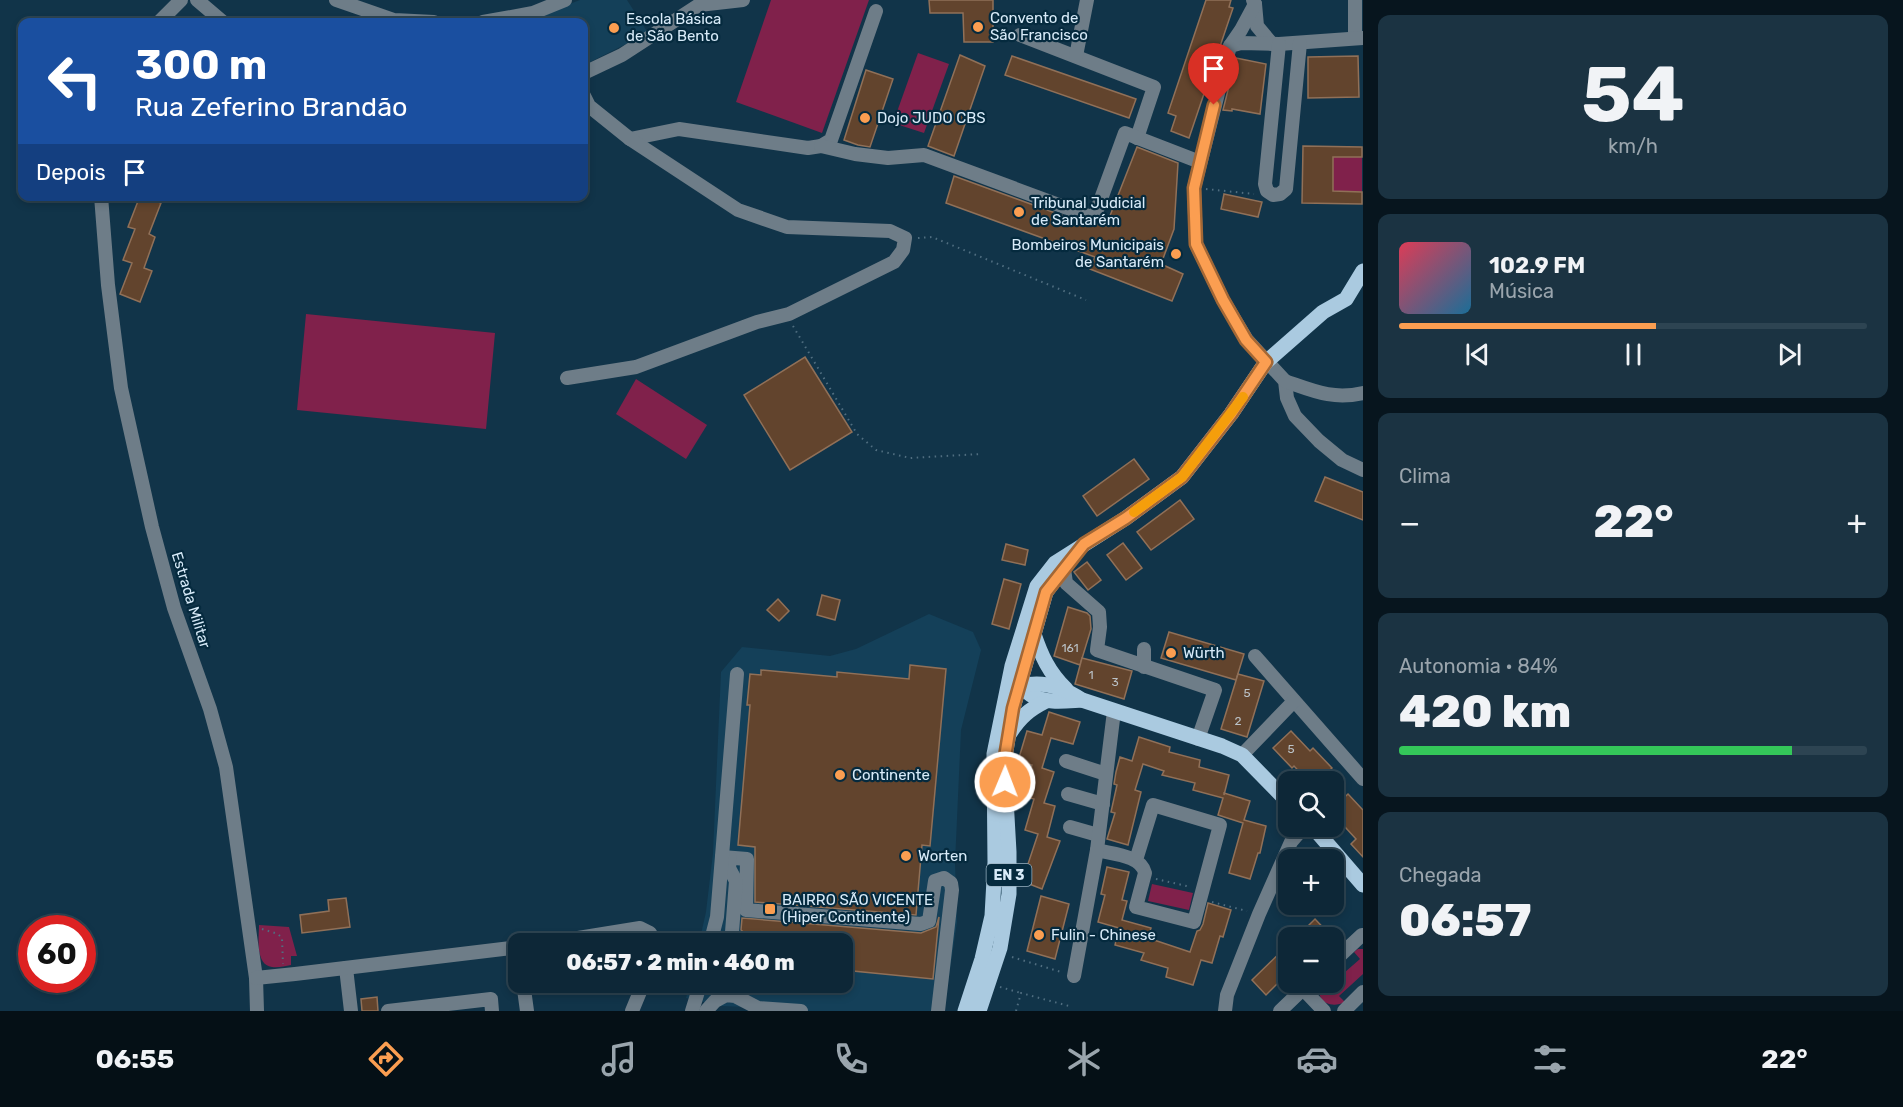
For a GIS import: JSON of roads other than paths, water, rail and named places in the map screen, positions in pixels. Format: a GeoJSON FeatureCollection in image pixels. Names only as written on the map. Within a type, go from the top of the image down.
{"type":"FeatureCollection","features":[{"type":"Feature","properties":{"kind":"main road","name":"EN 3"},"geometry":{"type":"LineString","coordinates":[[979,1011],[1000,948],[1009,894],[1010,852],[1004,763],[1015,684],[1012,666],[1037,586],[1055,563],[1126,518],[1182,477],[1231,414],[1266,362],[1323,312],[1346,299],[1363,271]]}},
{"type":"Feature","properties":{"kind":"main road","name":"EN 3"},"geometry":{"type":"LineString","coordinates":[[965,1011],[982,959],[992,916],[995,862],[994,754],[1046,592],[1084,544]]}},
{"type":"Feature","properties":{"kind":"main road"},"geometry":{"type":"LineString","coordinates":[[1034,634],[1046,664],[1068,691],[1082,700],[1242,755],[1278,792]]}},
{"type":"Feature","properties":{"kind":"main road"},"geometry":{"type":"LineString","coordinates":[[1015,684],[1034,682],[1068,691]]}},
{"type":"Feature","properties":{"kind":"main road"},"geometry":{"type":"LineString","coordinates":[[1015,684],[1047,701]]}},
{"type":"Feature","properties":{"kind":"main road"},"geometry":{"type":"LineString","coordinates":[[1008,735],[1017,721],[1031,708],[1047,701],[1082,700]]}},
{"type":"Feature","properties":{"kind":"main road"},"geometry":{"type":"LineString","coordinates":[[1322,837],[1363,885]]}},
{"type":"Feature","properties":{"kind":"street"},"geometry":{"type":"LineString","coordinates":[[163,18],[181,0]]}},
{"type":"Feature","properties":{"kind":"street"},"geometry":{"type":"LineString","coordinates":[[197,0],[218,18]]}},
{"type":"Feature","properties":{"kind":"street"},"geometry":{"type":"LineString","coordinates":[[336,0],[388,18]]}},
{"type":"Feature","properties":{"kind":"street"},"geometry":{"type":"LineString","coordinates":[[588,71],[622,55],[699,5],[743,0]]}},
{"type":"Feature","properties":{"kind":"street"},"geometry":{"type":"LineString","coordinates":[[1076,56],[1087,0]]}},
{"type":"Feature","properties":{"kind":"street"},"geometry":{"type":"LineString","coordinates":[[1230,46],[1241,43],[1300,43],[1359,38],[1355,0]]}},
{"type":"Feature","properties":{"kind":"street"},"geometry":{"type":"LineString","coordinates":[[505,18],[533,13],[560,1]]}},
{"type":"Feature","properties":{"kind":"street"},"geometry":{"type":"LineString","coordinates":[[1256,1],[1257,26],[1275,44],[1264,184],[1267,191],[1273,195],[1280,194],[1286,189],[1300,43]]}},
{"type":"Feature","properties":{"kind":"street"},"geometry":{"type":"LineString","coordinates":[[1256,1],[1230,46],[1200,162],[1194,188],[1196,244],[1223,300],[1246,340],[1286,381],[1321,394],[1341,397],[1363,393]]}},
{"type":"Feature","properties":{"kind":"street"},"geometry":{"type":"LineString","coordinates":[[821,146],[831,140],[876,11]]}},
{"type":"Feature","properties":{"kind":"street"},"geometry":{"type":"LineString","coordinates":[[1020,34],[1154,87],[1137,138]]}},
{"type":"Feature","properties":{"kind":"street"},"geometry":{"type":"LineString","coordinates":[[567,378],[636,367],[757,322],[789,314],[894,262],[903,250],[905,238],[890,231],[787,226],[738,210],[630,139],[588,104]]}},
{"type":"Feature","properties":{"kind":"street"},"geometry":{"type":"LineString","coordinates":[[630,139],[678,129],[808,148],[821,146],[855,154],[888,158],[924,154],[1094,218],[1125,133],[1200,162]]}},
{"type":"Feature","properties":{"kind":"street","name":"Estrada Militar"},"geometry":{"type":"LineString","coordinates":[[101,201],[108,285],[121,388],[174,608],[210,708],[226,767],[256,978],[257,1011]]}},
{"type":"Feature","properties":{"kind":"street"},"geometry":{"type":"LineString","coordinates":[[1286,381],[1287,398],[1296,416],[1319,441],[1342,460],[1363,470]]}},
{"type":"Feature","properties":{"kind":"street"},"geometry":{"type":"LineString","coordinates":[[1064,569],[1066,583],[1100,612],[1097,650],[1215,690],[1198,739]]}},
{"type":"Feature","properties":{"kind":"street"},"geometry":{"type":"LineString","coordinates":[[1144,650],[1144,667]]}},
{"type":"Feature","properties":{"kind":"street"},"geometry":{"type":"LineString","coordinates":[[1255,656],[1363,779]]}},
{"type":"Feature","properties":{"kind":"street"},"geometry":{"type":"LineString","coordinates":[[713,933],[726,857],[737,674]]}},
{"type":"Feature","properties":{"kind":"street"},"geometry":{"type":"LineString","coordinates":[[1242,755],[1294,701]]}},
{"type":"Feature","properties":{"kind":"street"},"geometry":{"type":"LineString","coordinates":[[1074,976],[1097,850],[1114,711]]}},
{"type":"Feature","properties":{"kind":"street"},"geometry":{"type":"LineString","coordinates":[[1066,761],[1106,774]]}},
{"type":"Feature","properties":{"kind":"street"},"geometry":{"type":"LineString","coordinates":[[1068,794],[1103,804]]}},
{"type":"Feature","properties":{"kind":"street"},"geometry":{"type":"LineString","coordinates":[[1097,850],[1136,860],[1144,868],[1136,907],[1194,922],[1220,825],[1153,805],[1136,860]]}},
{"type":"Feature","properties":{"kind":"street"},"geometry":{"type":"LineString","coordinates":[[1070,827],[1098,835]]}},
{"type":"Feature","properties":{"kind":"street"},"geometry":{"type":"LineString","coordinates":[[1225,1011],[1227,995],[1259,914],[1291,842],[1295,837]]}},
{"type":"Feature","properties":{"kind":"street"},"geometry":{"type":"LineString","coordinates":[[726,857],[736,881],[732,933]]}},
{"type":"Feature","properties":{"kind":"street"},"geometry":{"type":"LineString","coordinates":[[726,857],[747,859],[746,910],[921,924],[929,921],[935,881],[944,878],[951,883],[938,1011]]}},
{"type":"Feature","properties":{"kind":"street"},"geometry":{"type":"LineString","coordinates":[[717,933],[725,926],[728,876]]}},
{"type":"Feature","properties":{"kind":"street"},"geometry":{"type":"LineString","coordinates":[[609,933],[640,928],[650,933]]}},
{"type":"Feature","properties":{"kind":"street"},"geometry":{"type":"LineString","coordinates":[[1344,952],[1363,936]]}},
{"type":"Feature","properties":{"kind":"street"},"geometry":{"type":"LineString","coordinates":[[256,978],[508,949]]}},
{"type":"Feature","properties":{"kind":"street"},"geometry":{"type":"LineString","coordinates":[[346,968],[351,1011]]}},
{"type":"Feature","properties":{"kind":"street"},"geometry":{"type":"LineString","coordinates":[[1344,1011],[1363,992]]}},
{"type":"Feature","properties":{"kind":"street"},"geometry":{"type":"LineString","coordinates":[[524,993],[526,1011]]}},
{"type":"Feature","properties":{"kind":"street"},"geometry":{"type":"LineString","coordinates":[[632,1011],[639,993]]}},
{"type":"Feature","properties":{"kind":"street"},"geometry":{"type":"LineString","coordinates":[[698,1010],[700,993]]}},
{"type":"Feature","properties":{"kind":"street"},"geometry":{"type":"LineString","coordinates":[[1280,1011],[1299,993]]}},
{"type":"Feature","properties":{"kind":"street"},"geometry":{"type":"LineString","coordinates":[[1312,993],[1324,1011]]}},
{"type":"Feature","properties":{"kind":"street"},"geometry":{"type":"LineString","coordinates":[[698,1010],[726,995],[735,996],[758,1008],[801,1011]]}},
{"type":"Feature","properties":{"kind":"street"},"geometry":{"type":"LineString","coordinates":[[388,1011],[491,999],[492,1011]]}},
{"type":"Feature","properties":{"kind":"place","name":"Convento de São Francisco"},"geometry":{"type":"Point","coordinates":[978,27]}},
{"type":"Feature","properties":{"kind":"place","name":"Escola Básica de São Bento"},"geometry":{"type":"Point","coordinates":[614,28]}},
{"type":"Feature","properties":{"kind":"place","name":"Dojo JUDO CBS"},"geometry":{"type":"Point","coordinates":[865,118]}},
{"type":"Feature","properties":{"kind":"place","name":"Tribunal Judicial de Santarém"},"geometry":{"type":"Point","coordinates":[1019,212]}},
{"type":"Feature","properties":{"kind":"place","name":"Bombeiros Municipais de Santarém"},"geometry":{"type":"Point","coordinates":[1176,254]}},
{"type":"Feature","properties":{"kind":"place","name":"Würth"},"geometry":{"type":"Point","coordinates":[1171,653]}},
{"type":"Feature","properties":{"kind":"place","name":"Continente"},"geometry":{"type":"Point","coordinates":[840,775]}},
{"type":"Feature","properties":{"kind":"place","name":"Worten"},"geometry":{"type":"Point","coordinates":[906,856]}},
{"type":"Feature","properties":{"kind":"place","name":"BAIRRO SÃO VICENTE (Hiper Continente)"},"geometry":{"type":"Point","coordinates":[770,909]}},
{"type":"Feature","properties":{"kind":"place","name":"Fulin - Chinese"},"geometry":{"type":"Point","coordinates":[1039,935]}}]}
